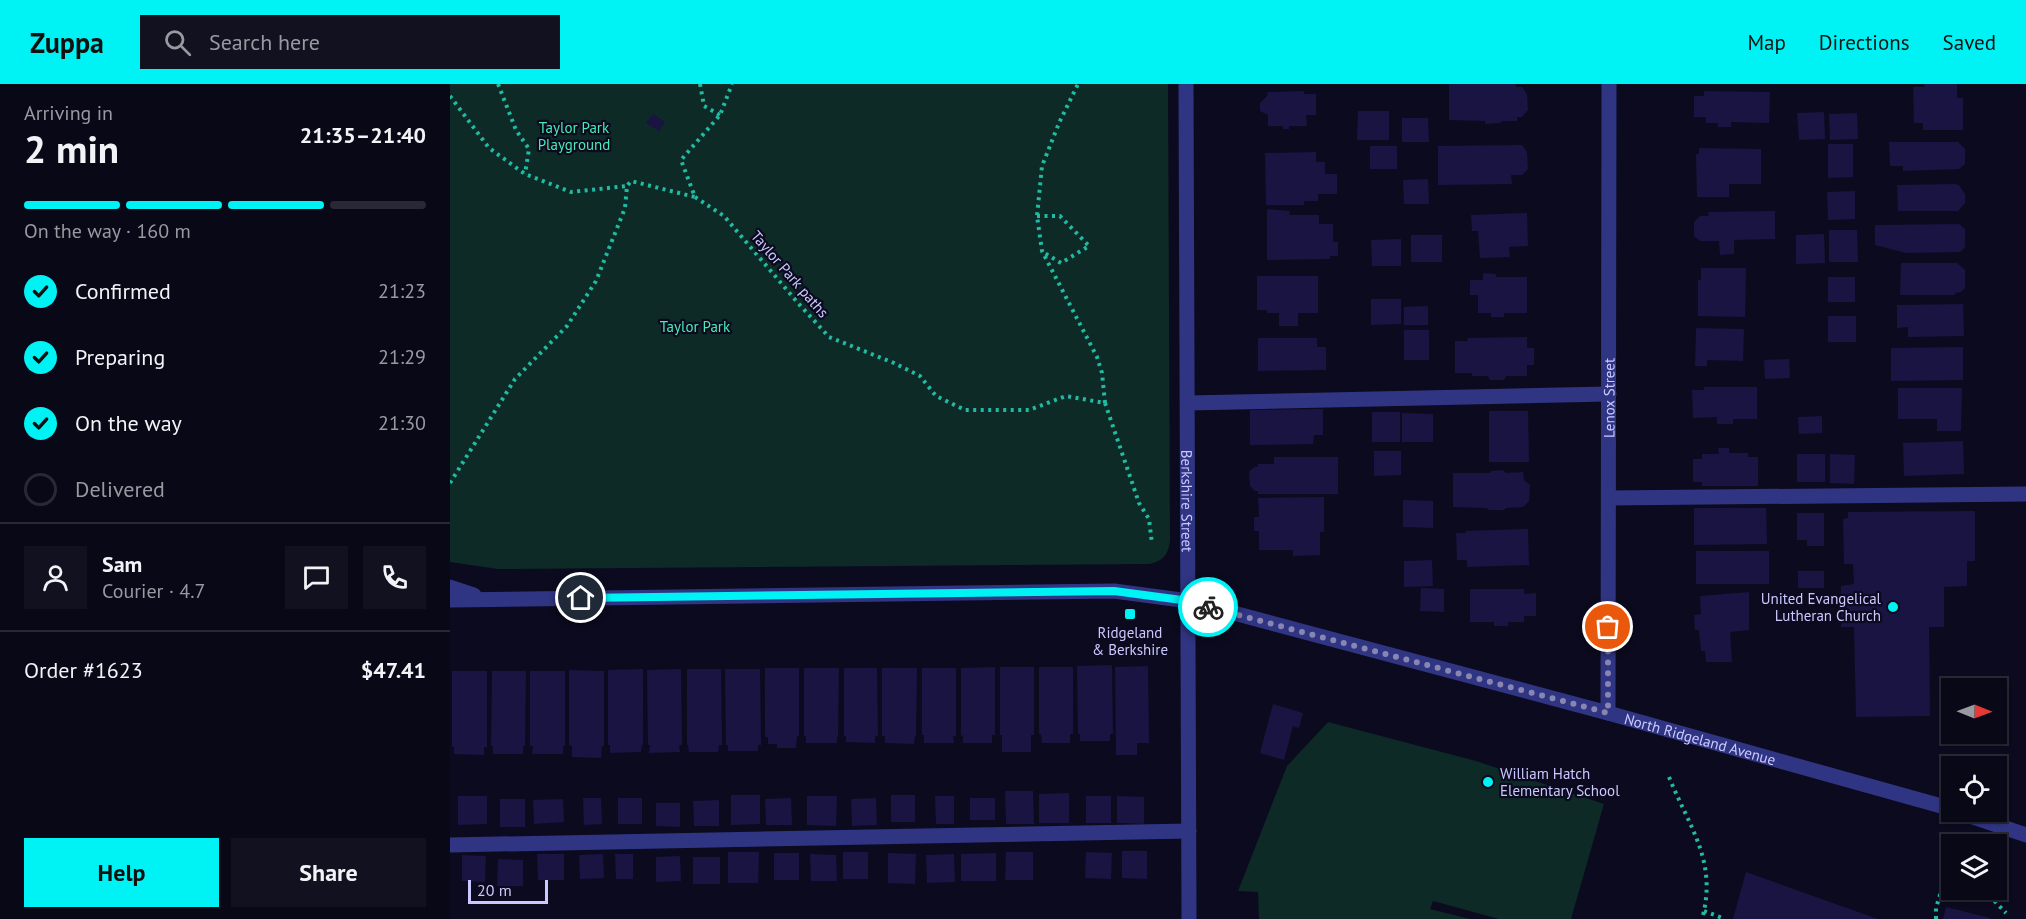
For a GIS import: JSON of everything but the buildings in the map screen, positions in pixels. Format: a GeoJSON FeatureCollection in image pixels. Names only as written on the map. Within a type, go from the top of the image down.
{"type":"FeatureCollection","features":[{"type":"Feature","properties":{"kind":"street","name":"Berkshire Street"},"geometry":{"type":"LineString","coordinates":[[1186,84],[1189,919]]}},
{"type":"Feature","properties":{"kind":"street","name":"Lenox Street"},"geometry":{"type":"LineString","coordinates":[[1608,713],[1609,84]]}},
{"type":"Feature","properties":{"kind":"street"},"geometry":{"type":"LineString","coordinates":[[1188,403],[1609,394]]}},
{"type":"Feature","properties":{"kind":"street"},"geometry":{"type":"LineString","coordinates":[[1609,498],[2026,494]]}},
{"type":"Feature","properties":{"kind":"street"},"geometry":{"type":"LineString","coordinates":[[450,587],[488,599]]}},
{"type":"Feature","properties":{"kind":"street","name":"North Ridgeland Avenue"},"geometry":{"type":"LineString","coordinates":[[450,600],[1114,591],[1189,601],[1608,713],[1941,806]]}},
{"type":"Feature","properties":{"kind":"street"},"geometry":{"type":"LineString","coordinates":[[1988,822],[2026,835]]}},
{"type":"Feature","properties":{"kind":"street"},"geometry":{"type":"LineString","coordinates":[[450,845],[1189,831]]}},
{"type":"Feature","properties":{"kind":"path"},"geometry":{"type":"LineString","coordinates":[[498,84],[516,129],[529,149],[525,174]]}},
{"type":"Feature","properties":{"kind":"path"},"geometry":{"type":"LineString","coordinates":[[700,84],[704,106],[720,115]]}},
{"type":"Feature","properties":{"kind":"path"},"geometry":{"type":"LineString","coordinates":[[695,197],[681,160],[720,115],[732,84]]}},
{"type":"Feature","properties":{"kind":"path"},"geometry":{"type":"LineString","coordinates":[[1078,84],[1042,166],[1037,216],[1042,251],[1096,357],[1102,373],[1106,404],[1139,503],[1149,519],[1152,544]]}},
{"type":"Feature","properties":{"kind":"path","name":"Taylor Park paths"},"geometry":{"type":"LineString","coordinates":[[450,96],[489,148],[525,174],[571,192],[627,186],[631,181],[695,197],[724,216],[829,338],[894,363],[920,376],[936,396],[965,410],[1029,410],[1066,396],[1106,404]]}},
{"type":"Feature","properties":{"kind":"path"},"geometry":{"type":"LineString","coordinates":[[450,482],[515,379],[567,326],[596,281],[625,208],[627,186]]}},
{"type":"Feature","properties":{"kind":"path"},"geometry":{"type":"LineString","coordinates":[[1037,216],[1060,216],[1089,246],[1061,263],[1042,251]]}},
{"type":"Feature","properties":{"kind":"path"},"geometry":{"type":"LineString","coordinates":[[1670,777],[1688,816],[1707,873],[1702,919]]}},
{"type":"Feature","properties":{"kind":"path"},"geometry":{"type":"LineString","coordinates":[[1936,919],[1936,908],[1941,891]]}},
{"type":"Feature","properties":{"kind":"path"},"geometry":{"type":"LineString","coordinates":[[1993,900],[2006,913]]}},
{"type":"Feature","properties":{"kind":"path"},"geometry":{"type":"LineString","coordinates":[[1704,910],[1725,919]]}},
{"type":"Feature","properties":{"kind":"green space","name":"Taylor Park"},"geometry":{"type":"Polygon","coordinates":[[[450,84],[1168,84],[1170,541],[1166,554],[1158,561],[1149,564],[498,569],[450,562],[450,84]]]}},
{"type":"Feature","properties":{"kind":"green space"},"geometry":{"type":"Polygon","coordinates":[[[1328,722],[1476,761],[1604,804],[1571,919],[1499,919],[1433,901],[1430,909],[1470,919],[1259,919],[1258,892],[1238,891],[1287,766],[1328,722]]]}},
{"type":"Feature","properties":{"kind":"way so far"},"geometry":{"type":"LineString","coordinates":[[1208,607],[1608,713],[1608,627]]}},
{"type":"Feature","properties":{"kind":"place","name":"United Evangelical Lutheran Church"},"geometry":{"type":"Point","coordinates":[1893,607]}},
{"type":"Feature","properties":{"kind":"place","name":"Ridgeland & Berkshire"},"geometry":{"type":"Point","coordinates":[1130,614]}},
{"type":"Feature","properties":{"kind":"place","name":"William Hatch Elementary School"},"geometry":{"type":"Point","coordinates":[1488,782]}},
{"type":"Feature","properties":{"kind":"route"},"geometry":{"type":"LineString","coordinates":[[581,598],[1114,591],[1189,601],[1208,607]]}},
{"type":"Feature","properties":{"kind":"park label","name":"Taylor Park Playground"},"geometry":{"type":"Point","coordinates":[574,136]}}]}
